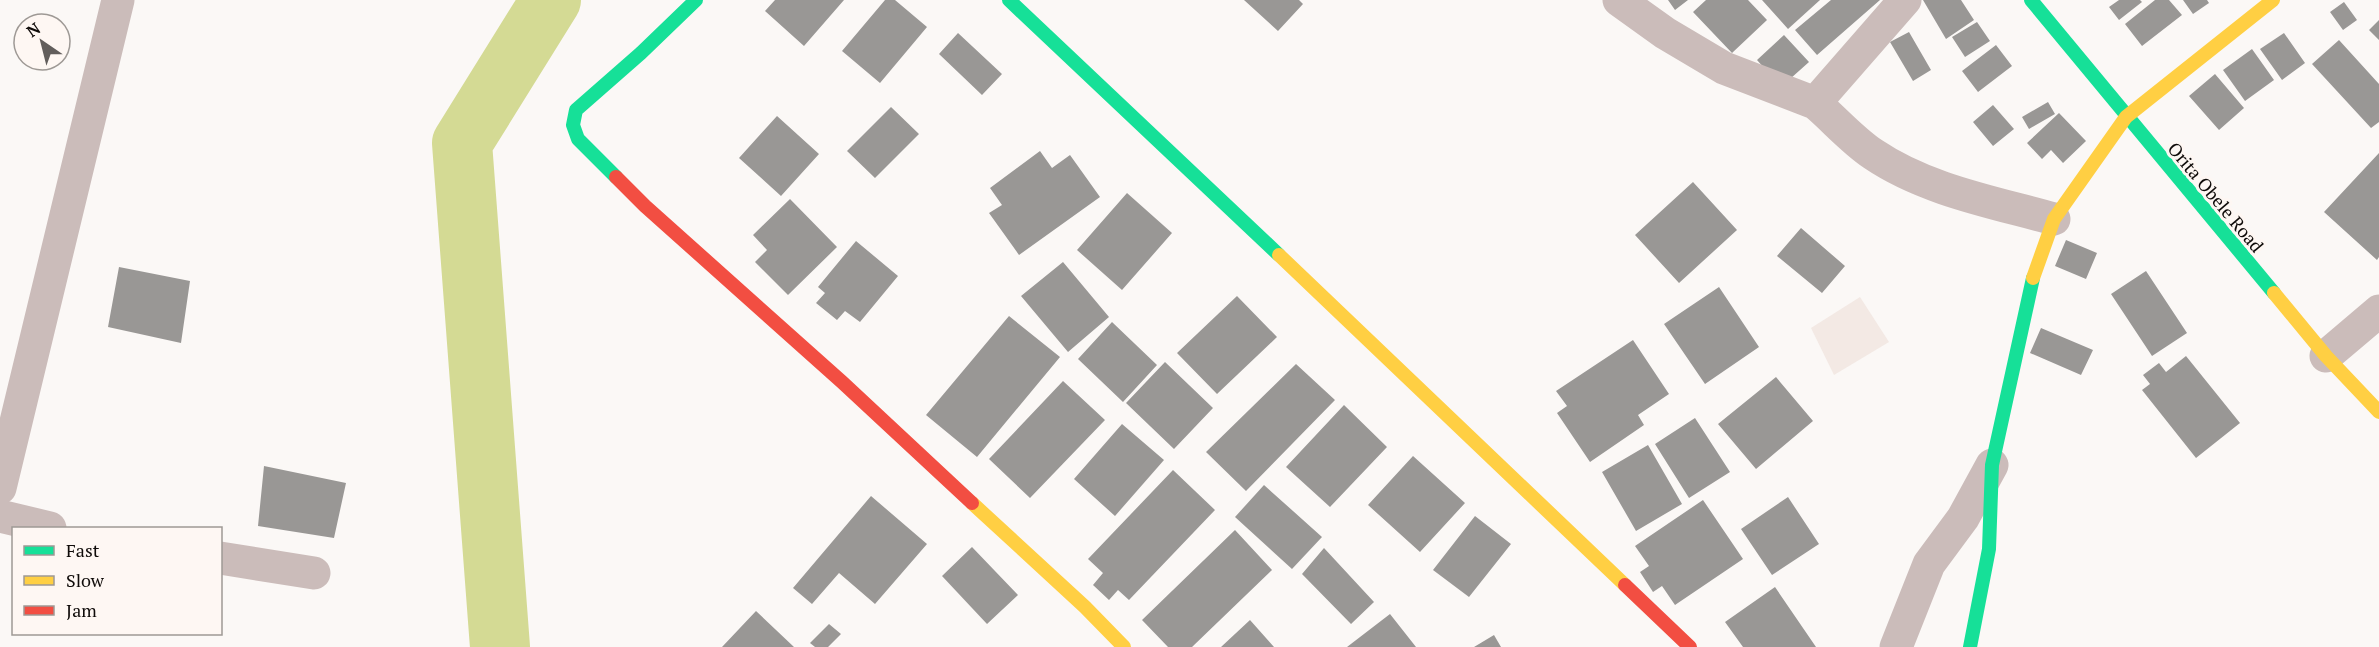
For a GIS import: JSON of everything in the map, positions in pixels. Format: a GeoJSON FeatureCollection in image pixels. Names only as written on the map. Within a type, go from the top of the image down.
{"type":"FeatureCollection","features":[{"type":"Feature","properties":{"kind":"street"},"geometry":{"type":"LineString","coordinates":[[0,488],[118,0]]}},
{"type":"Feature","properties":{"kind":"street"},"geometry":{"type":"LineString","coordinates":[[696,0],[641,53],[576,110],[573,125],[578,139],[645,206],[842,382],[1076,599],[1124,647]]}},
{"type":"Feature","properties":{"kind":"street"},"geometry":{"type":"LineString","coordinates":[[1009,0],[1379,349],[1690,647]]}},
{"type":"Feature","properties":{"kind":"street"},"geometry":{"type":"LineString","coordinates":[[1619,0],[1665,33],[1724,68],[1815,103],[1872,154],[1902,171],[1947,190],[2054,219]]}},
{"type":"Feature","properties":{"kind":"street"},"geometry":{"type":"LineString","coordinates":[[1815,103],[1905,0]]}},
{"type":"Feature","properties":{"kind":"street","name":"Orita Obele Road"},"geometry":{"type":"LineString","coordinates":[[2031,0],[2326,356],[2379,412]]}},
{"type":"Feature","properties":{"kind":"street"},"geometry":{"type":"LineString","coordinates":[[1970,647],[1989,549],[1992,465],[2034,272],[2054,219],[2126,117],[2273,0]]}},
{"type":"Feature","properties":{"kind":"street"},"geometry":{"type":"LineString","coordinates":[[2326,356],[2379,311]]}},
{"type":"Feature","properties":{"kind":"street"},"geometry":{"type":"LineString","coordinates":[[1896,647],[1929,564],[1963,518],[1992,465]]}},
{"type":"Feature","properties":{"kind":"street"},"geometry":{"type":"LineString","coordinates":[[0,516],[46,527]]}},
{"type":"Feature","properties":{"kind":"street"},"geometry":{"type":"LineString","coordinates":[[222,558],[314,573]]}},
{"type":"Feature","properties":{"kind":"shaded area"},"geometry":{"type":"Polygon","coordinates":[[[1860,297],[1889,342],[1834,375],[1811,328],[1860,297]]]}},
{"type":"Feature","properties":{"kind":"building"},"geometry":{"type":"Polygon","coordinates":[[[775,0],[844,0],[804,46],[765,11],[775,0]]]}},
{"type":"Feature","properties":{"kind":"building"},"geometry":{"type":"Polygon","coordinates":[[[885,0],[895,0],[927,27],[880,83],[842,51],[885,0]]]}},
{"type":"Feature","properties":{"kind":"building"},"geometry":{"type":"Polygon","coordinates":[[[1244,0],[1299,0],[1303,4],[1278,31],[1244,0]]]}},
{"type":"Feature","properties":{"kind":"building"},"geometry":{"type":"Polygon","coordinates":[[[1668,0],[1688,0],[1675,10],[1668,0]]]}},
{"type":"Feature","properties":{"kind":"building"},"geometry":{"type":"Polygon","coordinates":[[[1706,0],[1748,0],[1767,20],[1732,53],[1693,12],[1706,0]]]}},
{"type":"Feature","properties":{"kind":"building"},"geometry":{"type":"Polygon","coordinates":[[[1762,0],[1820,0],[1788,29],[1762,0]]]}},
{"type":"Feature","properties":{"kind":"building"},"geometry":{"type":"Polygon","coordinates":[[[1831,0],[1880,0],[1817,55],[1795,30],[1831,0]]]}},
{"type":"Feature","properties":{"kind":"building"},"geometry":{"type":"Polygon","coordinates":[[[1923,0],[1961,0],[1974,20],[1946,39],[1923,0]]]}},
{"type":"Feature","properties":{"kind":"building"},"geometry":{"type":"Polygon","coordinates":[[[2119,0],[2140,0],[2142,2],[2119,20],[2109,7],[2119,0]]]}},
{"type":"Feature","properties":{"kind":"building"},"geometry":{"type":"Polygon","coordinates":[[[2155,0],[2169,0],[2182,15],[2142,46],[2125,24],[2155,0]]]}},
{"type":"Feature","properties":{"kind":"building"},"geometry":{"type":"Polygon","coordinates":[[[2183,0],[2207,0],[2209,3],[2193,14],[2183,0]]]}},
{"type":"Feature","properties":{"kind":"building"},"geometry":{"type":"Polygon","coordinates":[[[2344,2],[2357,20],[2343,30],[2330,12],[2344,2]]]}},
{"type":"Feature","properties":{"kind":"building"},"geometry":{"type":"Polygon","coordinates":[[[2379,20],[2379,40],[2369,30],[2379,20]]]}},
{"type":"Feature","properties":{"kind":"building"},"geometry":{"type":"Polygon","coordinates":[[[1977,22],[1990,41],[1965,57],[1952,37],[1977,22]]]}},
{"type":"Feature","properties":{"kind":"building"},"geometry":{"type":"Polygon","coordinates":[[[1909,32],[1931,70],[1913,81],[1890,42],[1909,32]]]}},
{"type":"Feature","properties":{"kind":"building"},"geometry":{"type":"Polygon","coordinates":[[[958,33],[1002,74],[982,95],[939,54],[958,33]]]}},
{"type":"Feature","properties":{"kind":"building"},"geometry":{"type":"Polygon","coordinates":[[[2284,33],[2305,63],[2282,80],[2260,49],[2284,33]]]}},
{"type":"Feature","properties":{"kind":"building"},"geometry":{"type":"Polygon","coordinates":[[[1784,35],[1809,62],[1781,87],[1757,60],[1784,35]]]}},
{"type":"Feature","properties":{"kind":"building"},"geometry":{"type":"Polygon","coordinates":[[[2339,40],[2379,84],[2379,122],[2371,128],[2312,64],[2339,40]]]}},
{"type":"Feature","properties":{"kind":"building"},"geometry":{"type":"Polygon","coordinates":[[[1996,45],[2012,66],[1978,92],[1962,71],[1996,45]]]}},
{"type":"Feature","properties":{"kind":"building"},"geometry":{"type":"Polygon","coordinates":[[[2252,49],[2274,80],[2245,101],[2223,70],[2252,49]]]}},
{"type":"Feature","properties":{"kind":"building"},"geometry":{"type":"Polygon","coordinates":[[[2215,74],[2244,108],[2219,130],[2189,96],[2215,74]]]}},
{"type":"Feature","properties":{"kind":"building"},"geometry":{"type":"Polygon","coordinates":[[[2048,102],[2055,114],[2029,129],[2022,117],[2048,102]]]}},
{"type":"Feature","properties":{"kind":"building"},"geometry":{"type":"Polygon","coordinates":[[[1993,105],[2014,129],[1993,146],[1973,122],[1993,105]]]}},
{"type":"Feature","properties":{"kind":"building"},"geometry":{"type":"Polygon","coordinates":[[[891,107],[919,134],[875,178],[847,151],[891,107]]]}},
{"type":"Feature","properties":{"kind":"building"},"geometry":{"type":"Polygon","coordinates":[[[2059,113],[2086,141],[2063,163],[2051,150],[2042,159],[2027,143],[2059,113]]]}},
{"type":"Feature","properties":{"kind":"building"},"geometry":{"type":"Polygon","coordinates":[[[777,116],[819,154],[781,196],[739,158],[777,116]]]}},
{"type":"Feature","properties":{"kind":"building"},"geometry":{"type":"Polygon","coordinates":[[[1040,151],[1052,168],[1070,155],[1100,197],[1019,255],[989,213],[1002,205],[990,188],[1040,151]]]}},
{"type":"Feature","properties":{"kind":"building"},"geometry":{"type":"Polygon","coordinates":[[[2379,153],[2379,257],[2377,260],[2324,212],[2379,153]]]}},
{"type":"Feature","properties":{"kind":"building"},"geometry":{"type":"Polygon","coordinates":[[[1693,182],[1737,230],[1679,283],[1635,235],[1693,182]]]}},
{"type":"Feature","properties":{"kind":"building"},"geometry":{"type":"Polygon","coordinates":[[[1127,193],[1172,233],[1122,290],[1077,250],[1127,193]]]}},
{"type":"Feature","properties":{"kind":"building"},"geometry":{"type":"Polygon","coordinates":[[[790,199],[837,247],[788,295],[755,262],[767,250],[753,235],[790,199]]]}},
{"type":"Feature","properties":{"kind":"building"},"geometry":{"type":"Polygon","coordinates":[[[1801,228],[1845,266],[1822,293],[1777,256],[1801,228]]]}},
{"type":"Feature","properties":{"kind":"building"},"geometry":{"type":"Polygon","coordinates":[[[2066,240],[2097,253],[2086,279],[2055,266],[2066,240]]]}},
{"type":"Feature","properties":{"kind":"building"},"geometry":{"type":"Polygon","coordinates":[[[856,241],[898,276],[860,322],[845,311],[837,320],[816,303],[825,293],[818,287],[856,241]]]}},
{"type":"Feature","properties":{"kind":"building"},"geometry":{"type":"Polygon","coordinates":[[[1063,262],[1109,317],[1068,352],[1021,296],[1063,262]]]}},
{"type":"Feature","properties":{"kind":"building"},"geometry":{"type":"Polygon","coordinates":[[[119,267],[190,281],[181,343],[108,327],[119,267]]]}},
{"type":"Feature","properties":{"kind":"building"},"geometry":{"type":"Polygon","coordinates":[[[2146,271],[2187,333],[2152,356],[2111,294],[2146,271]]]}},
{"type":"Feature","properties":{"kind":"building"},"geometry":{"type":"Polygon","coordinates":[[[1719,287],[1759,347],[1705,384],[1664,324],[1719,287]]]}},
{"type":"Feature","properties":{"kind":"building"},"geometry":{"type":"Polygon","coordinates":[[[1237,296],[1277,337],[1217,394],[1177,353],[1237,296]]]}},
{"type":"Feature","properties":{"kind":"building"},"geometry":{"type":"Polygon","coordinates":[[[1009,316],[1060,357],[977,457],[926,415],[1009,316]]]}},
{"type":"Feature","properties":{"kind":"building"},"geometry":{"type":"Polygon","coordinates":[[[1112,322],[1157,365],[1123,402],[1078,359],[1112,322]]]}},
{"type":"Feature","properties":{"kind":"building"},"geometry":{"type":"Polygon","coordinates":[[[2041,328],[2093,350],[2081,375],[2030,353],[2041,328]]]}},
{"type":"Feature","properties":{"kind":"building"},"geometry":{"type":"Polygon","coordinates":[[[1633,340],[1669,394],[1638,415],[1644,425],[1590,462],[1557,413],[1567,406],[1556,391],[1633,340]]]}},
{"type":"Feature","properties":{"kind":"building"},"geometry":{"type":"Polygon","coordinates":[[[2186,356],[2240,423],[2196,458],[2142,390],[2150,384],[2143,375],[2159,363],[2166,372],[2186,356]]]}},
{"type":"Feature","properties":{"kind":"building"},"geometry":{"type":"Polygon","coordinates":[[[1165,362],[1213,408],[1174,449],[1126,403],[1165,362]]]}},
{"type":"Feature","properties":{"kind":"building"},"geometry":{"type":"Polygon","coordinates":[[[1296,364],[1335,400],[1246,491],[1206,452],[1296,364]]]}},
{"type":"Feature","properties":{"kind":"building"},"geometry":{"type":"Polygon","coordinates":[[[1776,377],[1813,421],[1756,469],[1718,424],[1776,377]]]}},
{"type":"Feature","properties":{"kind":"building"},"geometry":{"type":"Polygon","coordinates":[[[1063,381],[1105,420],[1030,498],[989,459],[1063,381]]]}},
{"type":"Feature","properties":{"kind":"building"},"geometry":{"type":"Polygon","coordinates":[[[1344,405],[1387,447],[1330,507],[1286,467],[1344,405]]]}},
{"type":"Feature","properties":{"kind":"building"},"geometry":{"type":"Polygon","coordinates":[[[1695,418],[1730,472],[1689,498],[1655,444],[1695,418]]]}},
{"type":"Feature","properties":{"kind":"building"},"geometry":{"type":"Polygon","coordinates":[[[1122,424],[1164,460],[1115,516],[1074,479],[1122,424]]]}},
{"type":"Feature","properties":{"kind":"building"},"geometry":{"type":"Polygon","coordinates":[[[1648,445],[1682,504],[1636,531],[1602,472],[1648,445]]]}},
{"type":"Feature","properties":{"kind":"building"},"geometry":{"type":"Polygon","coordinates":[[[1413,456],[1465,503],[1420,552],[1368,505],[1413,456]]]}},
{"type":"Feature","properties":{"kind":"building"},"geometry":{"type":"Polygon","coordinates":[[[264,466],[346,483],[334,538],[258,526],[264,466]]]}},
{"type":"Feature","properties":{"kind":"building"},"geometry":{"type":"Polygon","coordinates":[[[1173,470],[1215,510],[1129,600],[1118,590],[1109,600],[1093,585],[1103,573],[1088,559],[1173,470]]]}},
{"type":"Feature","properties":{"kind":"building"},"geometry":{"type":"Polygon","coordinates":[[[1264,485],[1322,537],[1292,569],[1235,517],[1264,485]]]}},
{"type":"Feature","properties":{"kind":"building"},"geometry":{"type":"Polygon","coordinates":[[[871,496],[927,544],[875,604],[839,573],[812,604],[793,588],[871,496]]]}},
{"type":"Feature","properties":{"kind":"building"},"geometry":{"type":"Polygon","coordinates":[[[1788,497],[1819,544],[1772,575],[1741,529],[1788,497]]]}},
{"type":"Feature","properties":{"kind":"building"},"geometry":{"type":"Polygon","coordinates":[[[1703,500],[1743,559],[1675,605],[1662,586],[1653,592],[1640,572],[1649,566],[1635,546],[1703,500]]]}},
{"type":"Feature","properties":{"kind":"building"},"geometry":{"type":"Polygon","coordinates":[[[1475,516],[1511,544],[1469,597],[1433,570],[1475,516]]]}},
{"type":"Feature","properties":{"kind":"building"},"geometry":{"type":"Polygon","coordinates":[[[1235,530],[1272,570],[1192,647],[1168,647],[1142,620],[1235,530]]]}},
{"type":"Feature","properties":{"kind":"building"},"geometry":{"type":"Polygon","coordinates":[[[972,547],[1018,595],[987,624],[942,576],[972,547]]]}},
{"type":"Feature","properties":{"kind":"building"},"geometry":{"type":"Polygon","coordinates":[[[1324,548],[1374,602],[1351,624],[1302,574],[1324,548]]]}},
{"type":"Feature","properties":{"kind":"building"},"geometry":{"type":"Polygon","coordinates":[[[1775,587],[1816,647],[1743,647],[1725,622],[1775,587]]]}},
{"type":"Feature","properties":{"kind":"building"},"geometry":{"type":"Polygon","coordinates":[[[756,611],[794,647],[722,647],[756,611]]]}},
{"type":"Feature","properties":{"kind":"building"},"geometry":{"type":"Polygon","coordinates":[[[1390,614],[1416,647],[1347,647],[1390,614]]]}},
{"type":"Feature","properties":{"kind":"building"},"geometry":{"type":"Polygon","coordinates":[[[1250,620],[1274,647],[1221,647],[1250,620]]]}},
{"type":"Feature","properties":{"kind":"building"},"geometry":{"type":"Polygon","coordinates":[[[829,624],[841,634],[828,647],[815,647],[810,643],[829,624]]]}},
{"type":"Feature","properties":{"kind":"building"},"geometry":{"type":"Polygon","coordinates":[[[1494,635],[1501,647],[1474,647],[1494,635]]]}},
{"type":"Feature","properties":{"kind":"waterway"},"geometry":{"type":"LineString","coordinates":[[500,647],[462,143],[551,0]]}},
{"type":"Feature","properties":{"kind":"traffic: fast"},"geometry":{"type":"LineString","coordinates":[[616,177],[578,139],[573,125],[576,110],[641,53],[696,0]]}},
{"type":"Feature","properties":{"kind":"traffic: fast"},"geometry":{"type":"LineString","coordinates":[[1009,0],[1279,255]]}},
{"type":"Feature","properties":{"kind":"traffic: fast"},"geometry":{"type":"LineString","coordinates":[[2031,0],[2274,293]]}},
{"type":"Feature","properties":{"kind":"traffic: fast"},"geometry":{"type":"LineString","coordinates":[[1970,647],[1989,549],[1992,465],[2033,278]]}},
{"type":"Feature","properties":{"kind":"traffic: slow"},"geometry":{"type":"LineString","coordinates":[[2033,278],[2054,219],[2126,117],[2273,0]]}},
{"type":"Feature","properties":{"kind":"traffic: slow"},"geometry":{"type":"LineString","coordinates":[[1279,255],[1625,585]]}},
{"type":"Feature","properties":{"kind":"traffic: slow"},"geometry":{"type":"LineString","coordinates":[[2274,293],[2326,356],[2379,412]]}},
{"type":"Feature","properties":{"kind":"traffic: slow"},"geometry":{"type":"LineString","coordinates":[[972,503],[1085,607],[1124,647]]}},
{"type":"Feature","properties":{"kind":"traffic: jam"},"geometry":{"type":"LineString","coordinates":[[616,177],[645,206],[842,382],[972,503]]}},
{"type":"Feature","properties":{"kind":"traffic: jam"},"geometry":{"type":"LineString","coordinates":[[1625,585],[1690,647]]}}]}
